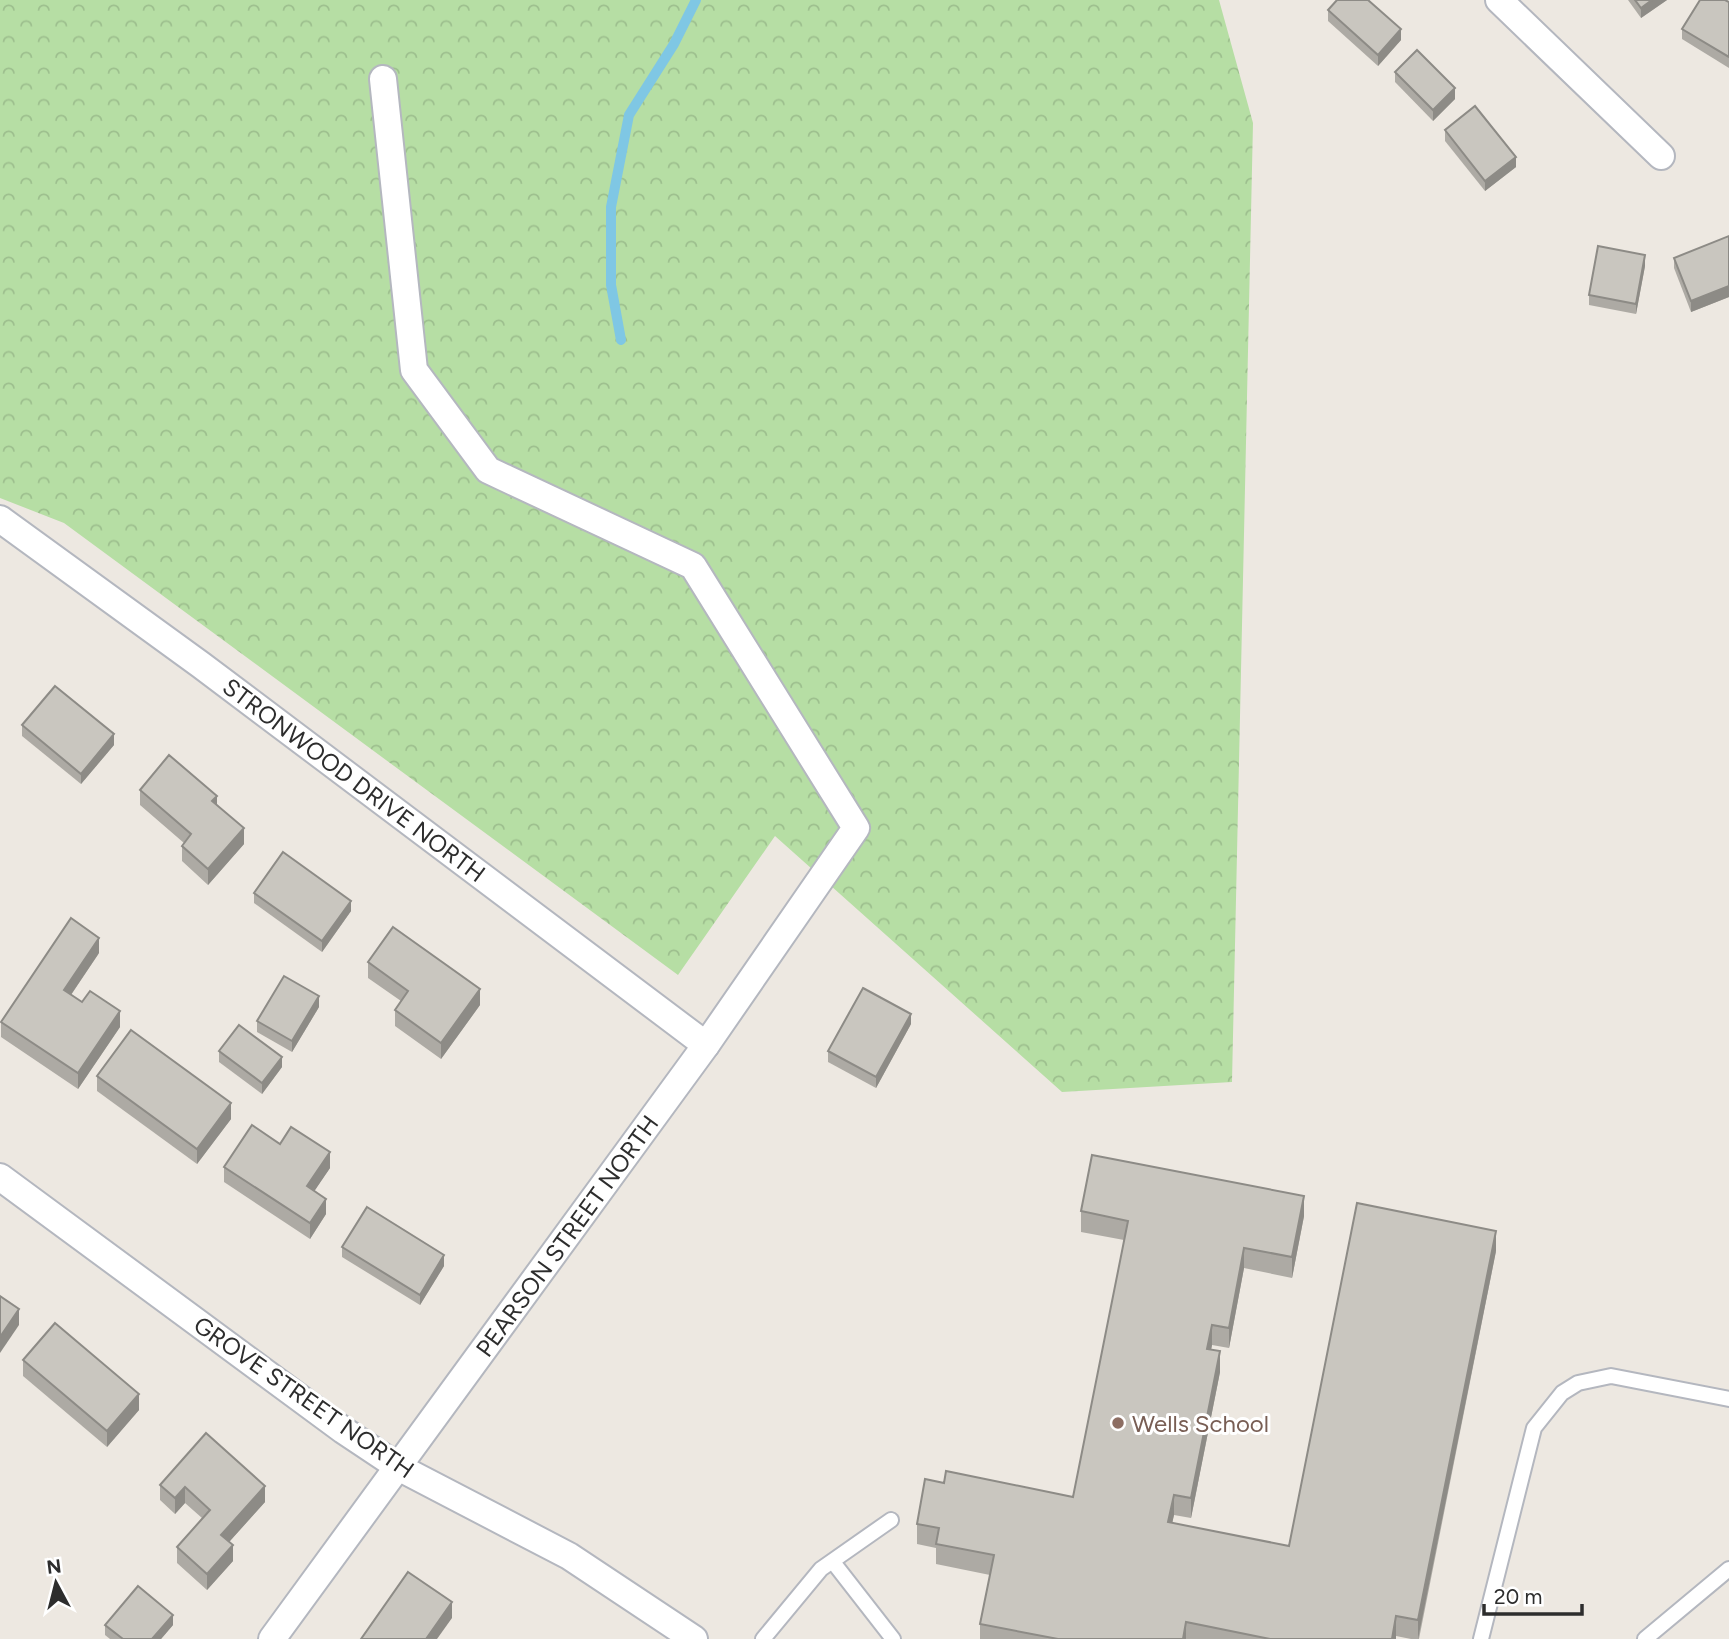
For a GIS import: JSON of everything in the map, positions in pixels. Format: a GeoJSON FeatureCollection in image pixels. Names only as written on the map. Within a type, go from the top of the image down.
{"type":"FeatureCollection","features":[{"type":"Feature","properties":{"kind":"street"},"geometry":{"type":"LineString","coordinates":[[1499,0],[1661,156]]}},
{"type":"Feature","properties":{"kind":"street","name":"PEARSON STREET NORTH"},"geometry":{"type":"LineString","coordinates":[[272,1639],[400,1468],[706,1045],[856,828],[693,566],[488,470],[414,370],[383,79]]}},
{"type":"Feature","properties":{"kind":"street","name":"STRONWOOD DRIVE NORTH"},"geometry":{"type":"LineString","coordinates":[[0,519],[201,665],[706,1045]]}},
{"type":"Feature","properties":{"kind":"street","name":"GROVE STREET NORTH"},"geometry":{"type":"LineString","coordinates":[[0,1177],[343,1430],[400,1468],[569,1556],[694,1639]]}},
{"type":"Feature","properties":{"kind":"lane"},"geometry":{"type":"LineString","coordinates":[[1481,1639],[1534,1428],[1562,1393],[1578,1383],[1611,1376],[1729,1399]]}},
{"type":"Feature","properties":{"kind":"lane"},"geometry":{"type":"LineString","coordinates":[[763,1639],[821,1569],[891,1520]]}},
{"type":"Feature","properties":{"kind":"lane"},"geometry":{"type":"LineString","coordinates":[[833,1562],[893,1639]]}},
{"type":"Feature","properties":{"kind":"lane"},"geometry":{"type":"LineString","coordinates":[[1645,1639],[1729,1569]]}},
{"type":"Feature","properties":{"kind":"green space"},"geometry":{"type":"Polygon","coordinates":[[[0,0],[1219,0],[1253,123],[1232,1082],[1062,1092],[775,836],[678,975],[64,523],[0,498],[0,0]]]}},
{"type":"Feature","properties":{"kind":"building"},"geometry":{"type":"Polygon","coordinates":[[[1337,0],[1368,0],[1401,29],[1378,55],[1328,10],[1337,0]]]}},
{"type":"Feature","properties":{"kind":"building"},"geometry":{"type":"Polygon","coordinates":[[[1635,0],[1652,0],[1641,8],[1635,0]]]}},
{"type":"Feature","properties":{"kind":"building"},"geometry":{"type":"Polygon","coordinates":[[[1700,0],[1729,2],[1729,57],[1682,29],[1700,0]]]}},
{"type":"Feature","properties":{"kind":"building"},"geometry":{"type":"Polygon","coordinates":[[[1417,50],[1455,88],[1433,110],[1395,72],[1417,50]]]}},
{"type":"Feature","properties":{"kind":"building"},"geometry":{"type":"Polygon","coordinates":[[[1475,106],[1516,157],[1485,181],[1445,130],[1475,106]]]}},
{"type":"Feature","properties":{"kind":"building"},"geometry":{"type":"Polygon","coordinates":[[[1729,236],[1729,286],[1691,301],[1674,258],[1729,236]]]}},
{"type":"Feature","properties":{"kind":"building"},"geometry":{"type":"Polygon","coordinates":[[[1598,246],[1645,255],[1636,304],[1589,295],[1598,246]]]}},
{"type":"Feature","properties":{"kind":"building"},"geometry":{"type":"Polygon","coordinates":[[[55,686],[114,734],[81,774],[22,725],[55,686]]]}},
{"type":"Feature","properties":{"kind":"building"},"geometry":{"type":"Polygon","coordinates":[[[169,755],[217,796],[212,801],[244,828],[208,869],[182,846],[191,834],[140,790],[169,755]]]}},
{"type":"Feature","properties":{"kind":"building"},"geometry":{"type":"Polygon","coordinates":[[[283,852],[351,901],[322,941],[254,893],[283,852]]]}},
{"type":"Feature","properties":{"kind":"building"},"geometry":{"type":"Polygon","coordinates":[[[71,918],[99,938],[64,990],[82,1002],[90,991],[120,1011],[78,1073],[1,1022],[71,918]]]}},
{"type":"Feature","properties":{"kind":"building"},"geometry":{"type":"Polygon","coordinates":[[[393,927],[480,989],[441,1043],[395,1010],[408,991],[368,962],[393,927]]]}},
{"type":"Feature","properties":{"kind":"building"},"geometry":{"type":"Polygon","coordinates":[[[284,976],[319,996],[292,1041],[257,1021],[284,976]]]}},
{"type":"Feature","properties":{"kind":"building"},"geometry":{"type":"Polygon","coordinates":[[[863,988],[911,1014],[876,1077],[828,1051],[863,988]]]}},
{"type":"Feature","properties":{"kind":"building"},"geometry":{"type":"Polygon","coordinates":[[[239,1025],[282,1057],[262,1083],[219,1051],[239,1025]]]}},
{"type":"Feature","properties":{"kind":"building"},"geometry":{"type":"Polygon","coordinates":[[[131,1030],[231,1103],[197,1149],[97,1076],[131,1030]]]}},
{"type":"Feature","properties":{"kind":"building"},"geometry":{"type":"Polygon","coordinates":[[[252,1125],[280,1144],[291,1127],[330,1152],[307,1186],[326,1199],[310,1223],[224,1167],[252,1125]]]}},
{"type":"Feature","properties":{"kind":"building"},"geometry":{"type":"Polygon","coordinates":[[[1092,1155],[1304,1196],[1292,1257],[1244,1248],[1229,1328],[1212,1325],[1207,1349],[1220,1351],[1191,1498],[1174,1495],[1168,1522],[1289,1546],[1357,1203],[1496,1231],[1418,1620],[1396,1616],[1392,1639],[1270,1639],[1186,1622],[1183,1639],[1058,1639],[980,1624],[994,1555],[936,1544],[939,1528],[917,1524],[925,1479],[944,1483],[946,1471],[1073,1497],[1128,1221],[1081,1211],[1092,1155]]]}},
{"type":"Feature","properties":{"kind":"building"},"geometry":{"type":"Polygon","coordinates":[[[367,1207],[444,1255],[420,1295],[342,1247],[367,1207]]]}},
{"type":"Feature","properties":{"kind":"building"},"geometry":{"type":"Polygon","coordinates":[[[0,1296],[19,1309],[0,1337],[0,1296]]]}},
{"type":"Feature","properties":{"kind":"building"},"geometry":{"type":"Polygon","coordinates":[[[55,1323],[139,1394],[107,1431],[23,1360],[55,1323]]]}},
{"type":"Feature","properties":{"kind":"building"},"geometry":{"type":"Polygon","coordinates":[[[206,1433],[265,1486],[221,1535],[233,1545],[207,1574],[177,1547],[210,1510],[185,1487],[175,1498],[160,1485],[206,1433]]]}},
{"type":"Feature","properties":{"kind":"building"},"geometry":{"type":"Polygon","coordinates":[[[408,1572],[452,1602],[426,1639],[361,1639],[408,1572]]]}},
{"type":"Feature","properties":{"kind":"building"},"geometry":{"type":"Polygon","coordinates":[[[138,1586],[173,1615],[152,1639],[123,1639],[105,1625],[138,1586]]]}},
{"type":"Feature","properties":{"kind":"waterway"},"geometry":{"type":"LineString","coordinates":[[621,340],[611,285],[611,207],[629,115],[674,44],[696,0]]}},
{"type":"Feature","properties":{"kind":"place","name":"Wells School"},"geometry":{"type":"Point","coordinates":[1118,1423]}}]}
